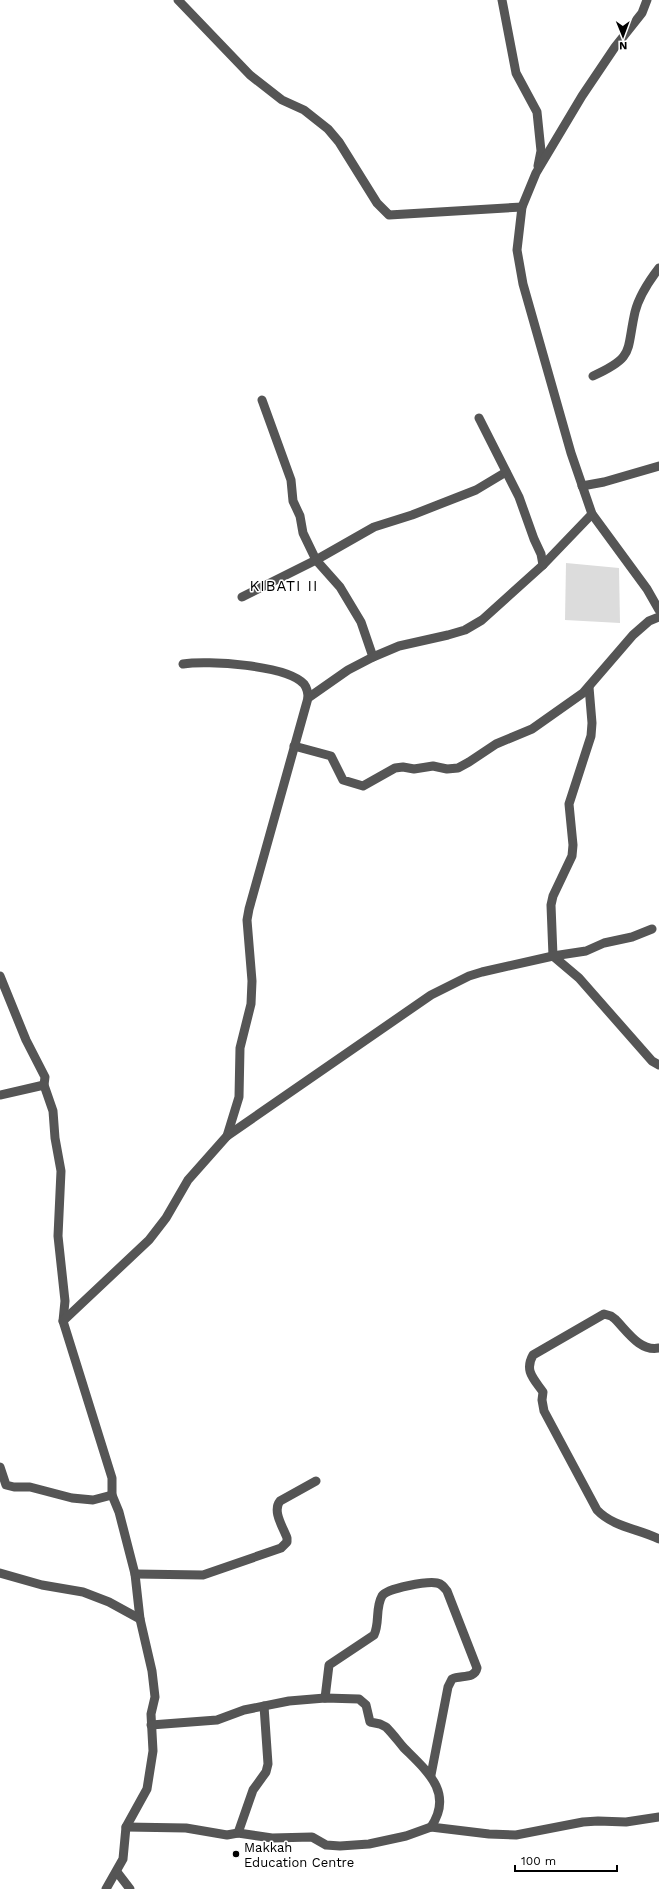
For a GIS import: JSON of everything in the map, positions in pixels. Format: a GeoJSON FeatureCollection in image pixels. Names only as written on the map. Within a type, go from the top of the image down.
{"type":"FeatureCollection","features":[{"type":"Feature","properties":{"kind":"street"},"geometry":{"type":"LineString","coordinates":[[178,0],[250,75],[282,100],[304,110],[328,129],[339,142],[376,203],[389,215],[522,207]]}},
{"type":"Feature","properties":{"kind":"street"},"geometry":{"type":"LineString","coordinates":[[502,0],[516,73],[537,112],[541,151],[536,173]]}},
{"type":"Feature","properties":{"kind":"street"},"geometry":{"type":"LineString","coordinates":[[647,0],[642,13],[615,47],[582,96],[536,173],[522,207],[517,250],[523,284],[582,486],[592,514],[647,589],[659,610]]}},
{"type":"Feature","properties":{"kind":"street"},"geometry":{"type":"LineString","coordinates":[[593,376],[618,364],[629,348],[635,311],[642,294],[659,268]]}},
{"type":"Feature","properties":{"kind":"street"},"geometry":{"type":"LineString","coordinates":[[262,400],[291,480],[294,501],[300,516],[302,533],[316,560],[340,587],[361,622],[373,657]]}},
{"type":"Feature","properties":{"kind":"street"},"geometry":{"type":"LineString","coordinates":[[479,418],[541,554],[544,565]]}},
{"type":"Feature","properties":{"kind":"street"},"geometry":{"type":"LineString","coordinates":[[582,486],[604,482],[659,466]]}},
{"type":"Feature","properties":{"kind":"street"},"geometry":{"type":"LineString","coordinates":[[242,597],[316,560],[374,527],[450,501],[505,476]]}},
{"type":"Feature","properties":{"kind":"street"},"geometry":{"type":"LineString","coordinates":[[308,698],[348,670],[373,657],[399,646],[465,630],[482,620],[544,565],[592,514]]}},
{"type":"Feature","properties":{"kind":"street"},"geometry":{"type":"LineString","coordinates":[[294,746],[331,756],[343,780],[363,786],[395,768],[403,767],[414,769],[433,766],[447,769],[458,768],[496,744],[541,723],[589,687],[633,635],[649,621],[659,616]]}},
{"type":"Feature","properties":{"kind":"street"},"geometry":{"type":"LineString","coordinates":[[183,664],[206,662],[251,665],[288,674],[303,684],[308,692],[308,698],[248,914],[247,930],[252,981],[251,1004],[240,1048],[239,1097],[227,1136]]}},
{"type":"Feature","properties":{"kind":"street"},"geometry":{"type":"LineString","coordinates":[[589,687],[592,722],[591,736],[570,804],[574,845],[572,856],[553,896],[551,905],[553,956],[579,978],[652,1061],[659,1065]]}},
{"type":"Feature","properties":{"kind":"street"},"geometry":{"type":"LineString","coordinates":[[63,1321],[148,1240],[166,1218],[188,1180],[227,1136],[431,995],[469,976],[553,956],[586,951],[604,944],[632,937],[652,929]]}},
{"type":"Feature","properties":{"kind":"street"},"geometry":{"type":"LineString","coordinates":[[0,976],[26,1040],[45,1076],[44,1085],[53,1111],[55,1138],[61,1171],[58,1236],[65,1301],[63,1321],[74,1350],[112,1478],[112,1495],[119,1512],[135,1574],[140,1619],[152,1671],[155,1697],[151,1725],[153,1751],[147,1789],[126,1827],[123,1859],[106,1889]]}},
{"type":"Feature","properties":{"kind":"street"},"geometry":{"type":"LineString","coordinates":[[0,1095],[22,1092],[44,1085]]}},
{"type":"Feature","properties":{"kind":"street"},"geometry":{"type":"LineString","coordinates":[[659,1348],[648,1348],[641,1345],[615,1319],[604,1314],[533,1355],[528,1367],[529,1372],[543,1392],[542,1400],[544,1411],[603,1517],[659,1539]]}},
{"type":"Feature","properties":{"kind":"street"},"geometry":{"type":"LineString","coordinates":[[0,1467],[6,1485],[10,1486],[30,1486],[43,1491],[72,1498],[93,1500],[112,1495]]}},
{"type":"Feature","properties":{"kind":"street"},"geometry":{"type":"LineString","coordinates":[[135,1574],[203,1575],[281,1548],[287,1542],[287,1538],[277,1514],[278,1504],[280,1501],[316,1481]]}},
{"type":"Feature","properties":{"kind":"street"},"geometry":{"type":"LineString","coordinates":[[0,1573],[42,1585],[83,1592],[109,1602],[140,1619]]}},
{"type":"Feature","properties":{"kind":"street"},"geometry":{"type":"LineString","coordinates":[[325,1698],[329,1665],[374,1635],[377,1630],[380,1602],[383,1594],[394,1589],[429,1583],[440,1584],[444,1587],[477,1668],[476,1673],[472,1676],[452,1679],[448,1687],[431,1774]]}},
{"type":"Feature","properties":{"kind":"street"},"geometry":{"type":"LineString","coordinates":[[151,1725],[217,1720],[264,1706],[289,1701],[325,1698],[362,1700],[366,1705],[370,1722],[386,1727],[431,1774],[438,1789],[439,1815],[432,1827]]}},
{"type":"Feature","properties":{"kind":"street"},"geometry":{"type":"LineString","coordinates":[[238,1833],[254,1790],[266,1772],[268,1764],[264,1706]]}},
{"type":"Feature","properties":{"kind":"street"},"geometry":{"type":"LineString","coordinates":[[126,1827],[186,1828],[227,1835],[238,1833],[272,1838],[312,1837],[326,1844],[355,1845],[406,1836],[432,1827],[489,1834],[516,1835],[583,1822],[626,1822],[659,1818]]}},
{"type":"Feature","properties":{"kind":"street"},"geometry":{"type":"LineString","coordinates":[[117,1872],[130,1889]]}},
{"type":"Feature","properties":{"kind":"shaded area"},"geometry":{"type":"Polygon","coordinates":[[[566,563],[619,568],[620,623],[565,620],[566,563]]]}},
{"type":"Feature","properties":{"kind":"place","name":"Makkah Education Centre"},"geometry":{"type":"Point","coordinates":[236,1854]}},
{"type":"Feature","properties":{"kind":"district","name":"KIBATI II"},"geometry":{"type":"Point","coordinates":[284,586]}}]}
